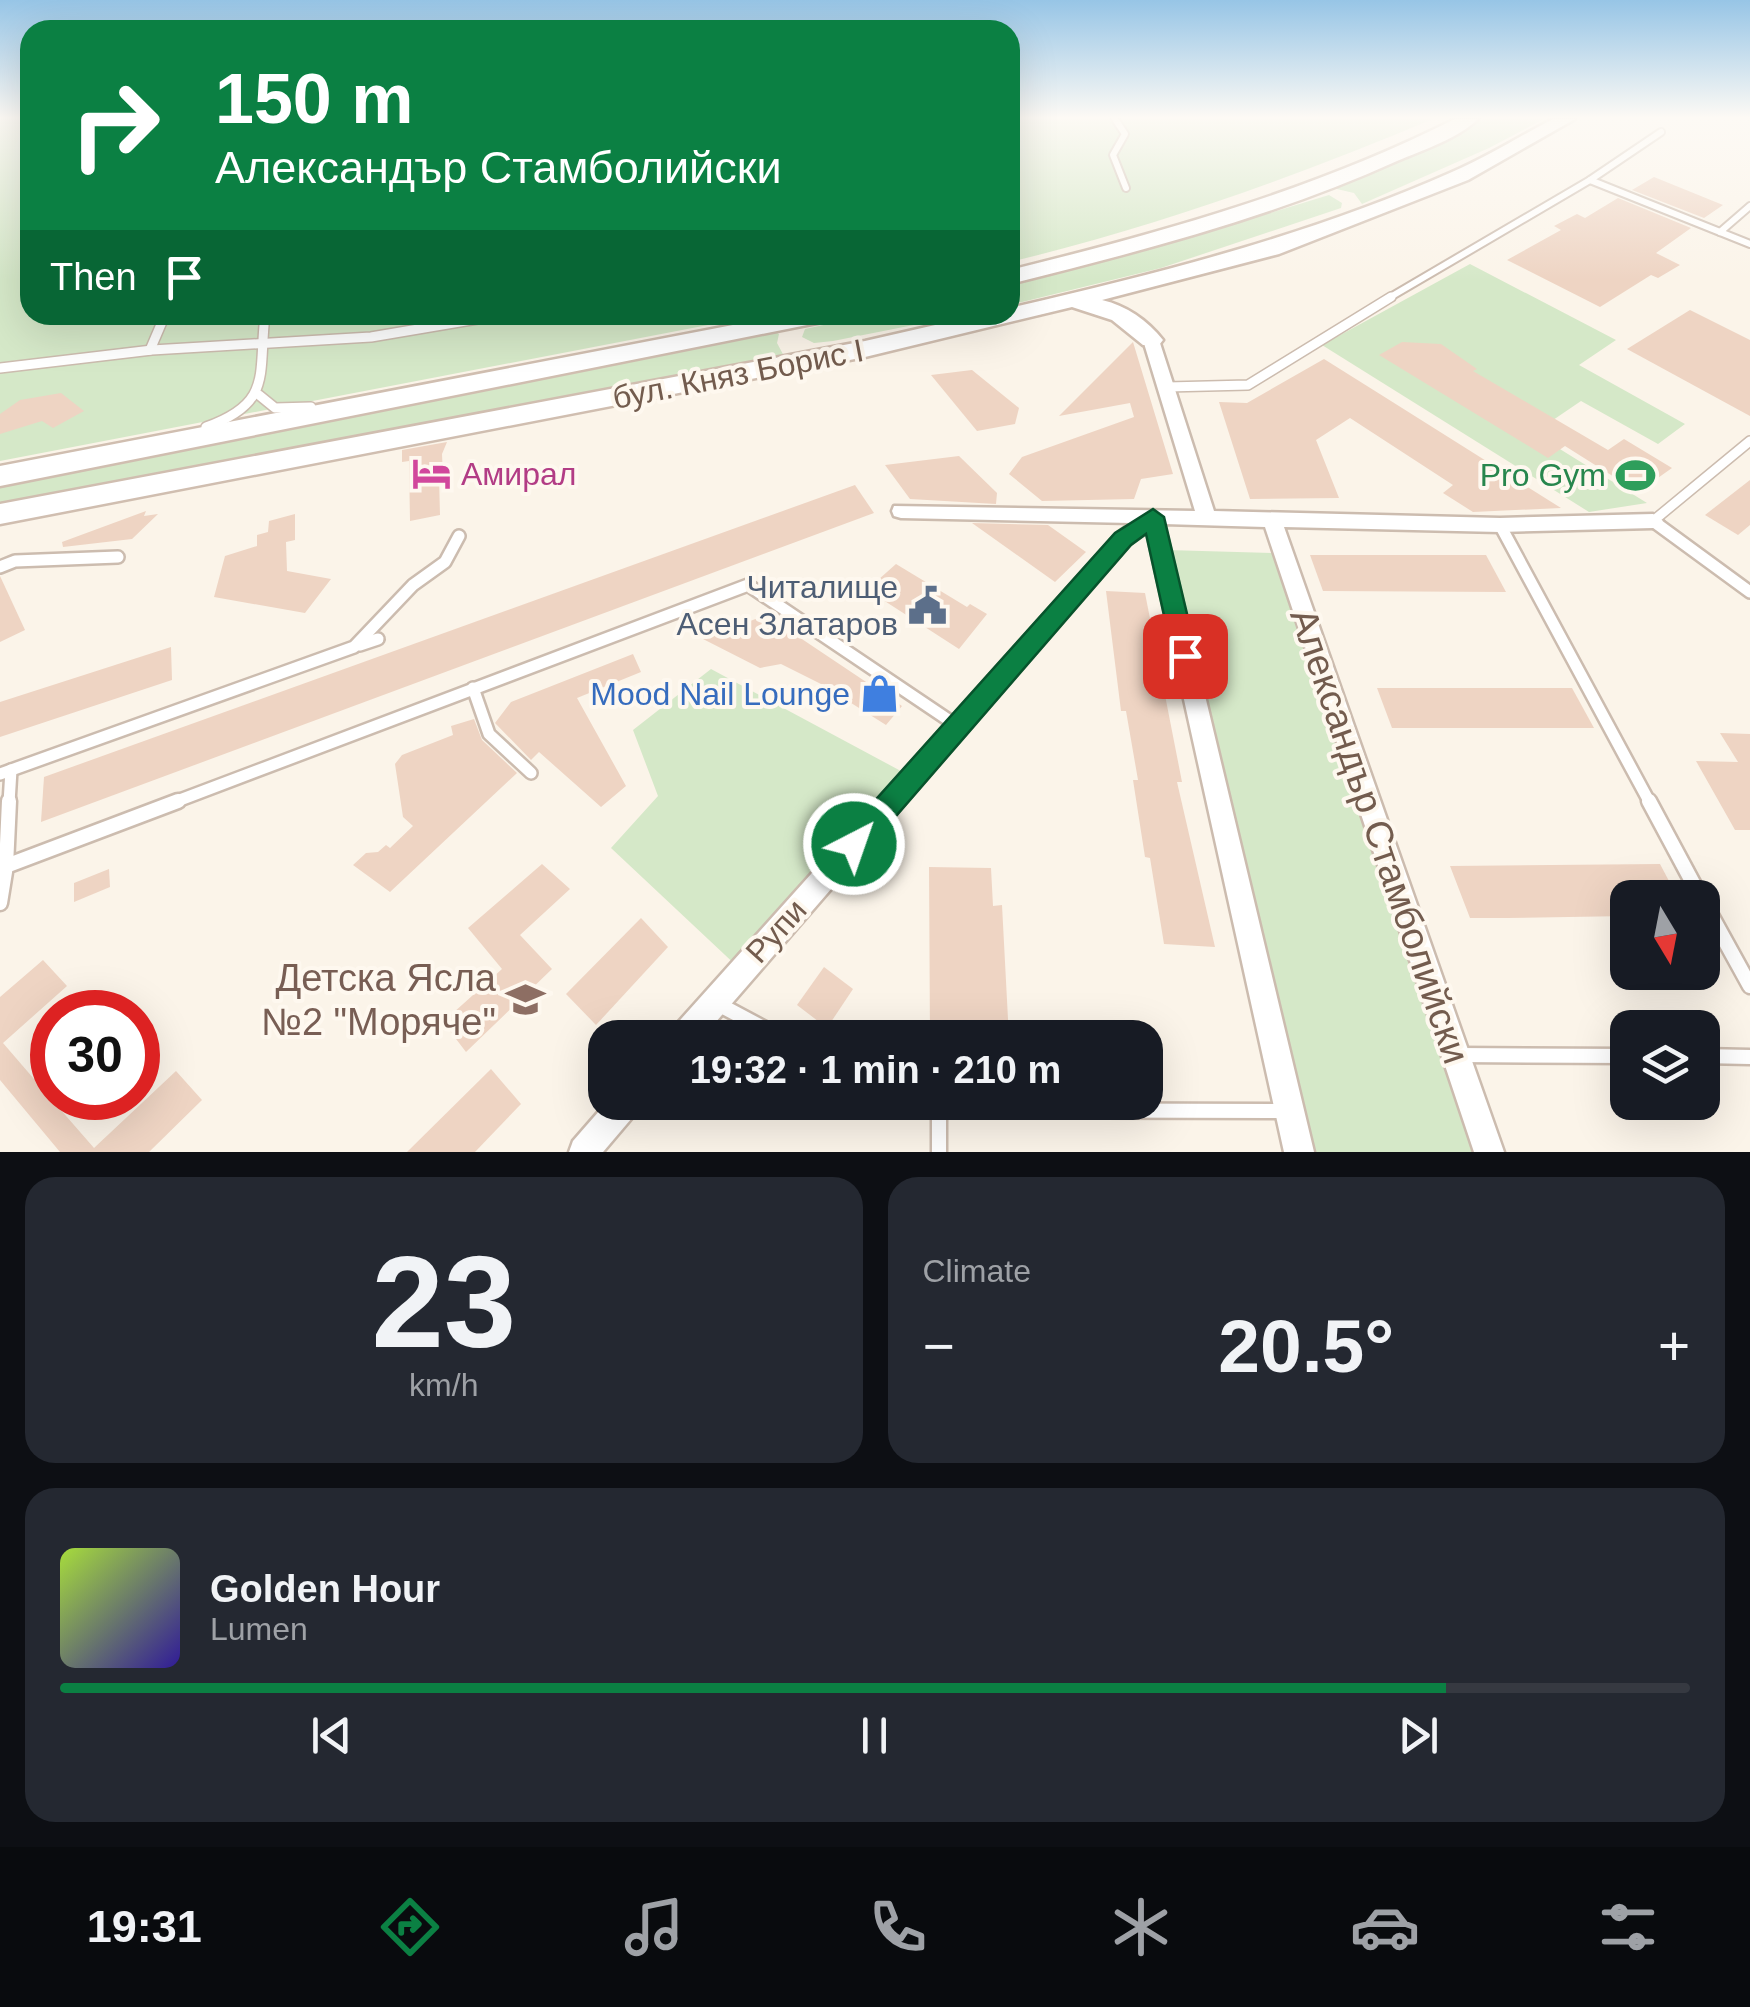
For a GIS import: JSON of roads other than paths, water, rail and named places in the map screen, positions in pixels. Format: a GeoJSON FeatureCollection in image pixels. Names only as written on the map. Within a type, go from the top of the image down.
{"type":"FeatureCollection","features":[{"type":"Feature","properties":{"kind":"main road"},"geometry":{"type":"LineString","coordinates":[[1020,274],[1172,236],[1274,204],[1351,173]]}},
{"type":"Feature","properties":{"kind":"main road","name":"бул. Княз Борис I"},"geometry":{"type":"LineString","coordinates":[[1020,315],[1181,275],[1313,232],[1468,173]]}},
{"type":"Feature","properties":{"kind":"main road"},"geometry":{"type":"LineString","coordinates":[[1274,204],[1323,193],[1340,194],[1354,202],[1352,212],[1313,232]]}},
{"type":"Feature","properties":{"kind":"main road"},"geometry":{"type":"LineString","coordinates":[[1152,340],[1154,296],[1181,275]]}},
{"type":"Feature","properties":{"kind":"main road"},"geometry":{"type":"LineString","coordinates":[[1039,311],[1104,306],[1123,314],[1152,340]]}},
{"type":"Feature","properties":{"kind":"main road","name":"бул. Княз Борис I"},"geometry":{"type":"LineString","coordinates":[[0,476],[771,325]]}},
{"type":"Feature","properties":{"kind":"main road"},"geometry":{"type":"LineString","coordinates":[[812,325],[796,332],[793,342],[810,350],[865,349]]}},
{"type":"Feature","properties":{"kind":"main road","name":"бул. Княз Борис I"},"geometry":{"type":"LineString","coordinates":[[0,514],[975,325]]}},
{"type":"Feature","properties":{"kind":"street"},"geometry":{"type":"LineString","coordinates":[[1152,340],[1207,518]]}},
{"type":"Feature","properties":{"kind":"street"},"geometry":{"type":"LineString","coordinates":[[901,511],[1500,525],[1652,520]]}},
{"type":"Feature","properties":{"kind":"street"},"geometry":{"type":"LineString","coordinates":[[1153,517],[1299,1152]]}},
{"type":"Feature","properties":{"kind":"street","name":"Рупи"},"geometry":{"type":"LineString","coordinates":[[698,1020],[1123,539],[1153,517]]}},
{"type":"Feature","properties":{"kind":"street","name":"Александър Стамболийски"},"geometry":{"type":"LineString","coordinates":[[1272,520],[1489,1152]]}},
{"type":"Feature","properties":{"kind":"street"},"geometry":{"type":"LineString","coordinates":[[584,1152],[611,1120]]}},
{"type":"Feature","properties":{"kind":"lane"},"geometry":{"type":"LineString","coordinates":[[1120,173],[1126,188]]}},
{"type":"Feature","properties":{"kind":"lane"},"geometry":{"type":"LineString","coordinates":[[1166,387],[1248,385],[1601,173]]}},
{"type":"Feature","properties":{"kind":"lane"},"geometry":{"type":"LineString","coordinates":[[1590,180],[1750,244]]}},
{"type":"Feature","properties":{"kind":"lane"},"geometry":{"type":"LineString","coordinates":[[1720,232],[1750,206]]}},
{"type":"Feature","properties":{"kind":"lane"},"geometry":{"type":"LineString","coordinates":[[150,350],[161,325]]}},
{"type":"Feature","properties":{"kind":"lane"},"geometry":{"type":"LineString","coordinates":[[263,325],[259,395],[268,407],[288,410],[421,393]]}},
{"type":"Feature","properties":{"kind":"lane"},"geometry":{"type":"LineString","coordinates":[[0,368],[150,350],[419,334],[457,325]]}},
{"type":"Feature","properties":{"kind":"lane"},"geometry":{"type":"LineString","coordinates":[[112,454],[230,420],[259,395]]}},
{"type":"Feature","properties":{"kind":"lane"},"geometry":{"type":"LineString","coordinates":[[1750,441],[1652,520],[1750,592]]}},
{"type":"Feature","properties":{"kind":"lane"},"geometry":{"type":"LineString","coordinates":[[1500,525],[1692,880]]}},
{"type":"Feature","properties":{"kind":"lane"},"geometry":{"type":"LineString","coordinates":[[354,647],[413,585],[445,562],[459,536]]}},
{"type":"Feature","properties":{"kind":"lane"},"geometry":{"type":"LineString","coordinates":[[0,566],[15,561],[118,557]]}},
{"type":"Feature","properties":{"kind":"lane"},"geometry":{"type":"LineString","coordinates":[[6,866],[748,585],[956,724]]}},
{"type":"Feature","properties":{"kind":"lane"},"geometry":{"type":"LineString","coordinates":[[0,903],[6,866],[6,772],[378,638]]}},
{"type":"Feature","properties":{"kind":"lane"},"geometry":{"type":"LineString","coordinates":[[473,688],[489,734],[532,772]]}},
{"type":"Feature","properties":{"kind":"lane"},"geometry":{"type":"LineString","coordinates":[[1720,930],[1748,979]]}},
{"type":"Feature","properties":{"kind":"lane"},"geometry":{"type":"LineString","coordinates":[[713,1002],[748,1020]]}},
{"type":"Feature","properties":{"kind":"lane"},"geometry":{"type":"LineString","coordinates":[[1456,1055],[1610,1056]]}},
{"type":"Feature","properties":{"kind":"lane"},"geometry":{"type":"LineString","coordinates":[[1720,1056],[1750,1056]]}},
{"type":"Feature","properties":{"kind":"lane"},"geometry":{"type":"LineString","coordinates":[[1163,1111],[1289,1111]]}},
{"type":"Feature","properties":{"kind":"lane"},"geometry":{"type":"LineString","coordinates":[[939,1120],[939,1152]]}},
{"type":"Feature","properties":{"kind":"place","name":"Амирал"},"geometry":{"type":"Point","coordinates":[431,474]}},
{"type":"Feature","properties":{"kind":"place","name":"Pro Gym"},"geometry":{"type":"Point","coordinates":[1636,475]}},
{"type":"Feature","properties":{"kind":"place","name":"Читалище Асен Златаров"},"geometry":{"type":"Point","coordinates":[928,605]}},
{"type":"Feature","properties":{"kind":"place","name":"Mood Nail Lounge"},"geometry":{"type":"Point","coordinates":[880,694]}},
{"type":"Feature","properties":{"kind":"place","name":"Детска Ясла №2 \"Моряче\""},"geometry":{"type":"Point","coordinates":[526,1000]}}]}
